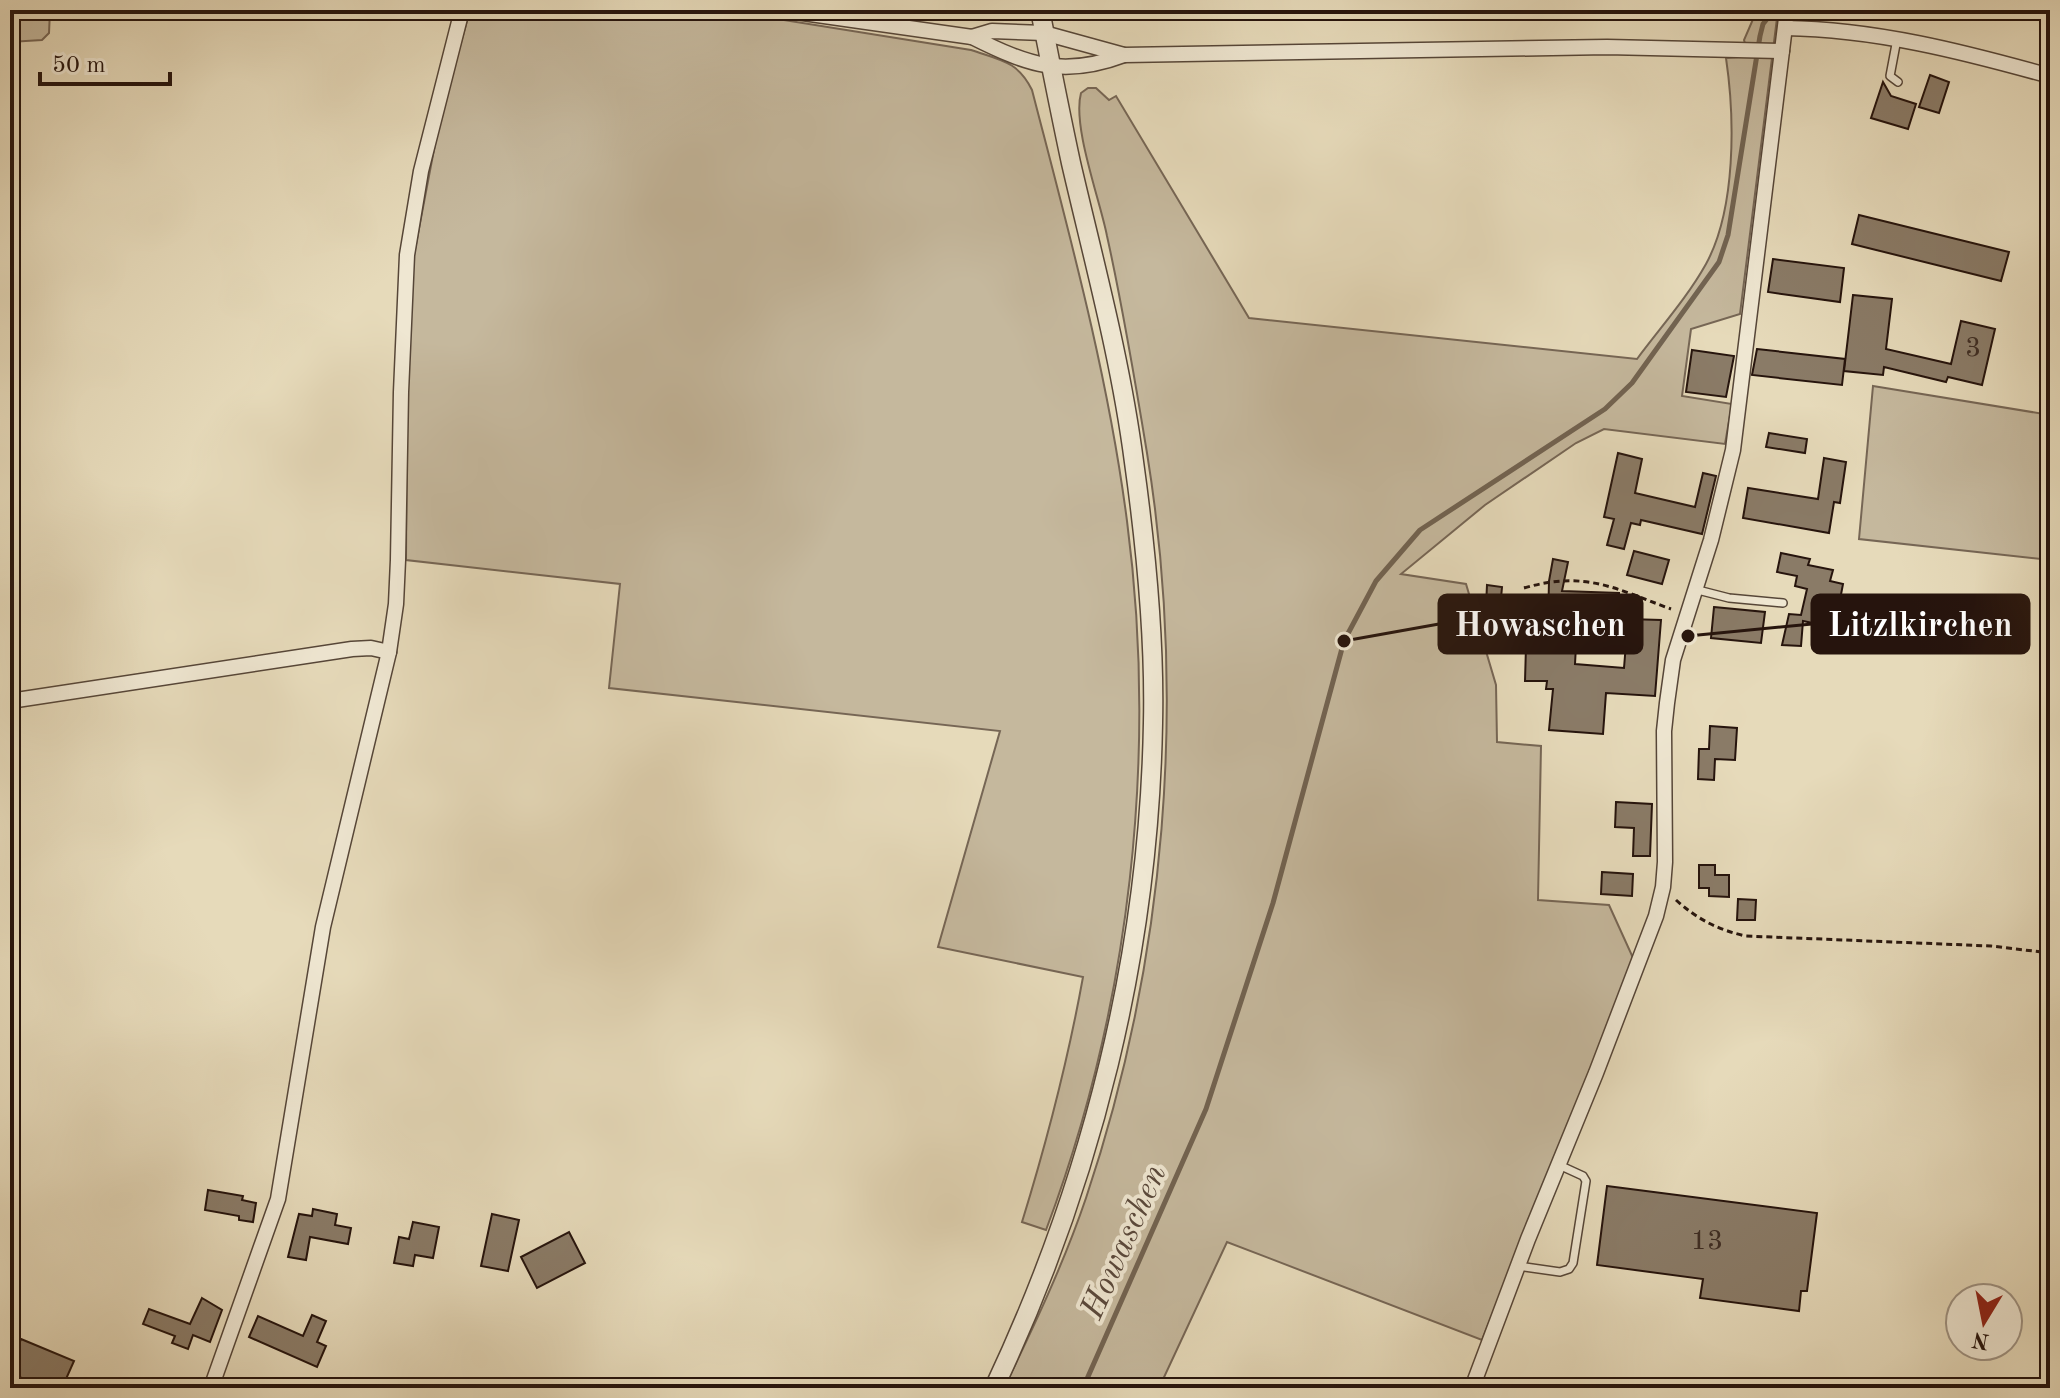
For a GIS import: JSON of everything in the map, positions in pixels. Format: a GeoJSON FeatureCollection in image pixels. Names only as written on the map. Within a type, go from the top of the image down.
{"type":"FeatureCollection","features":[{"type":"Feature","properties":{"kind":"street"},"geometry":{"type":"LineString","coordinates":[[211,1388],[278,1199],[323,927],[389,652],[398,560],[407,255],[421,171],[462,10]]}},
{"type":"Feature","properties":{"kind":"street"},"geometry":{"type":"LineString","coordinates":[[782,10],[972,37],[994,49],[1051,68],[1100,64],[1124,55]]}},
{"type":"Feature","properties":{"kind":"street"},"geometry":{"type":"LineString","coordinates":[[994,1388],[1055,1247],[1097,1112],[1129,966],[1141,885],[1153,723],[1149,593],[1134,459],[1111,335],[1040,10]]}},
{"type":"Feature","properties":{"kind":"street"},"geometry":{"type":"LineString","coordinates":[[1472,1388],[1656,916],[1663,887],[1666,824],[1664,731],[1673,660],[1711,540],[1733,450],[1777,51],[1786,18],[1897,39],[2050,76]]}},
{"type":"Feature","properties":{"kind":"street"},"geometry":{"type":"LineString","coordinates":[[972,37],[992,31],[1044,33],[1124,55],[1607,47],[1777,51]]}},
{"type":"Feature","properties":{"kind":"street"},"geometry":{"type":"LineString","coordinates":[[10,701],[352,649],[371,648],[389,652]]}},
{"type":"Feature","properties":{"kind":"lane"},"geometry":{"type":"LineString","coordinates":[[1897,39],[1890,76],[1898,82]]}},
{"type":"Feature","properties":{"kind":"lane"},"geometry":{"type":"LineString","coordinates":[[1694,589],[1729,598],[1783,603]]}},
{"type":"Feature","properties":{"kind":"lane"},"geometry":{"type":"LineString","coordinates":[[1518,1266],[1560,1272],[1569,1269],[1573,1263],[1586,1181],[1583,1176],[1559,1165]]}},
{"type":"Feature","properties":{"kind":"path"},"geometry":{"type":"LineString","coordinates":[[1524,588],[1542,583],[1586,581],[1615,586],[1686,614]]}},
{"type":"Feature","properties":{"kind":"path"},"geometry":{"type":"LineString","coordinates":[[1663,887],[1689,912],[1706,923],[1746,936],[1991,946],[2050,953]]}},
{"type":"Feature","properties":{"kind":"shaded area"},"geometry":{"type":"Polygon","coordinates":[[[10,10],[50,10],[49,33],[42,40],[10,42],[10,10]]]}},
{"type":"Feature","properties":{"kind":"shaded area"},"geometry":{"type":"Polygon","coordinates":[[[470,10],[721,10],[971,50],[1014,67],[1032,90],[1086,304],[1119,466],[1136,610],[1139,700],[1137,790],[1130,880],[1117,970],[1075,1145],[1046,1230],[1022,1222],[1056,1100],[1083,977],[938,947],[1000,731],[609,688],[620,584],[406,560],[407,411],[413,260],[440,118],[470,10]]]}},
{"type":"Feature","properties":{"kind":"shaded area"},"geometry":{"type":"Polygon","coordinates":[[[1757,10],[1778,10],[1740,314],[1691,329],[1682,396],[1732,404],[1725,444],[1604,429],[1576,443],[1485,505],[1401,574],[1466,584],[1496,685],[1497,742],[1541,746],[1538,900],[1609,905],[1634,960],[1482,1340],[1227,1242],[1159,1388],[1004,1388],[1068,1246],[1113,1108],[1135,1016],[1151,923],[1162,829],[1166,640],[1159,546],[1124,317],[1083,143],[1079,107],[1081,93],[1088,88],[1096,88],[1109,100],[1116,96],[1249,318],[1637,359],[1690,289],[1716,242],[1731,163],[1731,108],[1726,58],[1749,56],[1744,40],[1757,10]]]}},
{"type":"Feature","properties":{"kind":"shaded area"},"geometry":{"type":"Polygon","coordinates":[[[1873,386],[2050,415],[2050,560],[1859,539],[1873,386]]]}},
{"type":"Feature","properties":{"kind":"building"},"geometry":{"type":"Polygon","coordinates":[[[1930,75],[1949,82],[1939,113],[1919,107],[1930,75]]]}},
{"type":"Feature","properties":{"kind":"building"},"geometry":{"type":"Polygon","coordinates":[[[1883,82],[1891,96],[1916,104],[1908,129],[1871,118],[1883,82]]]}},
{"type":"Feature","properties":{"kind":"building"},"geometry":{"type":"Polygon","coordinates":[[[1859,215],[2009,252],[2001,281],[1852,244],[1859,215]]]}},
{"type":"Feature","properties":{"kind":"building"},"geometry":{"type":"Polygon","coordinates":[[[1773,259],[1844,268],[1840,302],[1768,292],[1773,259]]]}},
{"type":"Feature","properties":{"kind":"building"},"geometry":{"type":"Polygon","coordinates":[[[1853,295],[1892,299],[1886,349],[1951,364],[1961,321],[1995,329],[1982,385],[1948,377],[1946,382],[1884,367],[1883,375],[1844,371],[1853,295]]]}},
{"type":"Feature","properties":{"kind":"building"},"geometry":{"type":"Polygon","coordinates":[[[1757,349],[1845,359],[1842,385],[1752,375],[1757,349]]]}},
{"type":"Feature","properties":{"kind":"building"},"geometry":{"type":"Polygon","coordinates":[[[1692,350],[1734,356],[1726,397],[1686,392],[1692,350]]]}},
{"type":"Feature","properties":{"kind":"building"},"geometry":{"type":"Polygon","coordinates":[[[1769,433],[1807,439],[1805,453],[1766,447],[1769,433]]]}},
{"type":"Feature","properties":{"kind":"building"},"geometry":{"type":"Polygon","coordinates":[[[1618,453],[1642,459],[1635,493],[1695,507],[1703,473],[1716,476],[1702,534],[1641,520],[1640,525],[1631,523],[1624,549],[1607,545],[1614,519],[1604,517],[1618,453]]]}},
{"type":"Feature","properties":{"kind":"building"},"geometry":{"type":"Polygon","coordinates":[[[1824,458],[1846,462],[1840,503],[1834,502],[1829,533],[1743,518],[1748,488],[1818,499],[1824,458]]]}},
{"type":"Feature","properties":{"kind":"building"},"geometry":{"type":"Polygon","coordinates":[[[1634,551],[1669,560],[1662,584],[1627,575],[1634,551]]]}},
{"type":"Feature","properties":{"kind":"building"},"geometry":{"type":"Polygon","coordinates":[[[1781,553],[1810,559],[1808,565],[1833,570],[1830,581],[1843,584],[1839,605],[1846,607],[1841,629],[1803,621],[1801,646],[1782,645],[1789,614],[1801,615],[1807,589],[1795,586],[1797,576],[1777,572],[1781,553]]]}},
{"type":"Feature","properties":{"kind":"building"},"geometry":{"type":"Polygon","coordinates":[[[1553,559],[1568,562],[1562,591],[1619,593],[1617,629],[1577,627],[1575,664],[1624,668],[1628,619],[1661,620],[1655,696],[1606,693],[1603,734],[1549,730],[1553,689],[1546,689],[1547,681],[1525,681],[1526,646],[1510,646],[1510,630],[1526,630],[1526,623],[1548,624],[1553,559]]]}},
{"type":"Feature","properties":{"kind":"building"},"geometry":{"type":"Polygon","coordinates":[[[1487,585],[1502,587],[1500,609],[1486,607],[1487,585]]]}},
{"type":"Feature","properties":{"kind":"building"},"geometry":{"type":"Polygon","coordinates":[[[1714,607],[1765,612],[1761,643],[1711,638],[1714,607]]]}},
{"type":"Feature","properties":{"kind":"building"},"geometry":{"type":"Polygon","coordinates":[[[1710,726],[1737,728],[1735,760],[1715,759],[1714,780],[1698,779],[1699,749],[1709,749],[1710,726]]]}},
{"type":"Feature","properties":{"kind":"building"},"geometry":{"type":"Polygon","coordinates":[[[1616,802],[1652,804],[1650,856],[1633,856],[1634,828],[1615,827],[1616,802]]]}},
{"type":"Feature","properties":{"kind":"building"},"geometry":{"type":"Polygon","coordinates":[[[1699,865],[1715,865],[1715,875],[1729,875],[1729,897],[1709,896],[1709,888],[1699,888],[1699,865]]]}},
{"type":"Feature","properties":{"kind":"building"},"geometry":{"type":"Polygon","coordinates":[[[1602,872],[1633,874],[1632,896],[1601,894],[1602,872]]]}},
{"type":"Feature","properties":{"kind":"building"},"geometry":{"type":"Polygon","coordinates":[[[1738,899],[1756,900],[1755,920],[1737,920],[1738,899]]]}},
{"type":"Feature","properties":{"kind":"building"},"geometry":{"type":"Polygon","coordinates":[[[1607,1186],[1817,1213],[1807,1291],[1801,1291],[1799,1311],[1700,1298],[1703,1279],[1597,1265],[1607,1186]]]}},
{"type":"Feature","properties":{"kind":"building"},"geometry":{"type":"Polygon","coordinates":[[[208,1190],[243,1196],[242,1200],[256,1203],[253,1222],[239,1220],[239,1216],[205,1210],[208,1190]]]}},
{"type":"Feature","properties":{"kind":"building"},"geometry":{"type":"Polygon","coordinates":[[[313,1209],[337,1214],[335,1225],[351,1228],[348,1244],[310,1237],[306,1260],[288,1257],[299,1214],[312,1216],[313,1209]]]}},
{"type":"Feature","properties":{"kind":"building"},"geometry":{"type":"Polygon","coordinates":[[[492,1214],[519,1220],[508,1271],[481,1266],[492,1214]]]}},
{"type":"Feature","properties":{"kind":"building"},"geometry":{"type":"Polygon","coordinates":[[[413,1222],[439,1227],[433,1258],[415,1255],[413,1266],[394,1263],[399,1237],[409,1239],[413,1222]]]}},
{"type":"Feature","properties":{"kind":"building"},"geometry":{"type":"Polygon","coordinates":[[[569,1232],[585,1263],[537,1288],[521,1257],[569,1232]]]}},
{"type":"Feature","properties":{"kind":"building"},"geometry":{"type":"Polygon","coordinates":[[[202,1298],[222,1310],[210,1342],[193,1335],[188,1349],[172,1343],[175,1336],[143,1324],[149,1309],[190,1324],[202,1298]]]}},
{"type":"Feature","properties":{"kind":"building"},"geometry":{"type":"Polygon","coordinates":[[[312,1315],[326,1321],[317,1342],[326,1346],[317,1367],[249,1337],[258,1316],[303,1336],[312,1315]]]}},
{"type":"Feature","properties":{"kind":"building"},"geometry":{"type":"Polygon","coordinates":[[[21,1339],[74,1361],[62,1388],[45,1388],[10,1373],[21,1339]]]}},
{"type":"Feature","properties":{"kind":"waterway","name":"Howaschen"},"geometry":{"type":"LineString","coordinates":[[1083,1388],[1206,1109],[1273,903],[1344,641],[1376,581],[1420,530],[1605,409],[1632,383],[1719,262],[1728,235],[1760,36],[1763,24],[1774,10]]}},
{"type":"Feature","properties":{"kind":"place","name":"Litzlkirchen"},"geometry":{"type":"Point","coordinates":[1688,636]}},
{"type":"Feature","properties":{"kind":"place","name":"Howaschen"},"geometry":{"type":"Point","coordinates":[1344,641]}}]}
